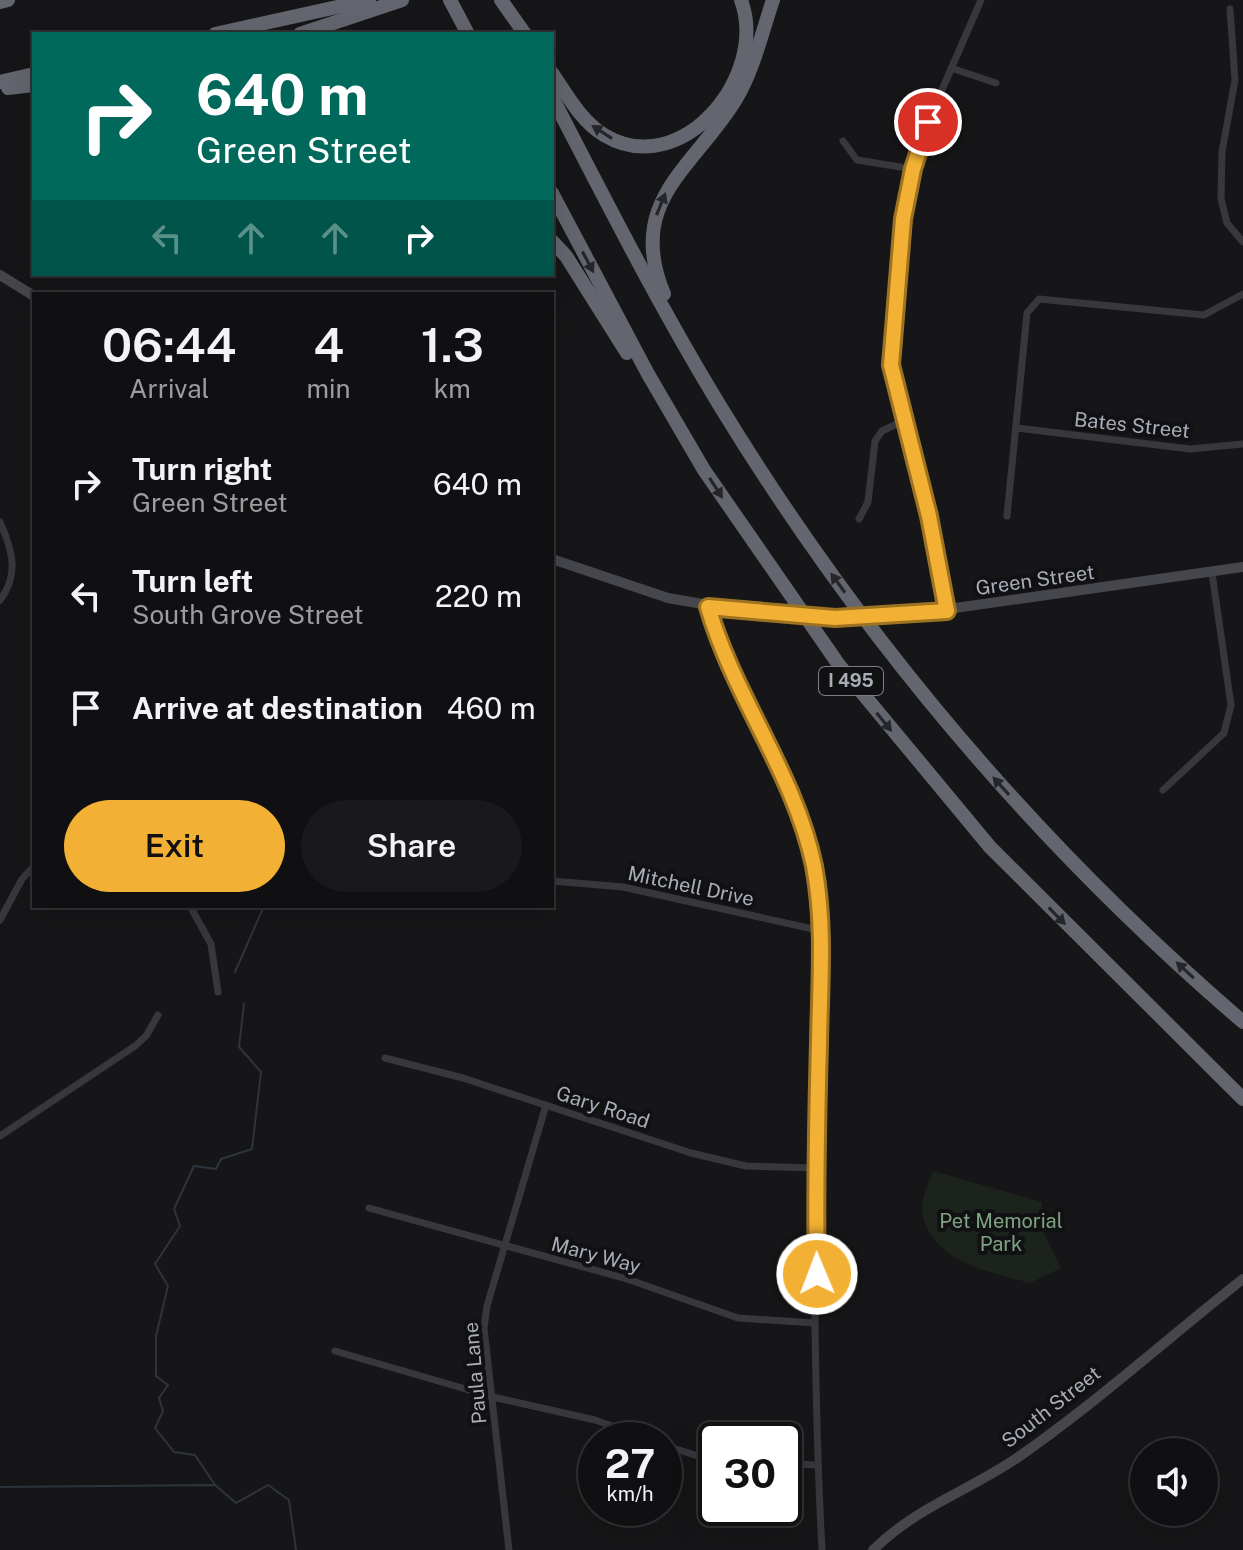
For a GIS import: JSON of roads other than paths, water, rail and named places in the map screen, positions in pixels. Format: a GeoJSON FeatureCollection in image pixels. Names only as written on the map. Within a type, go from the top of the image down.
{"type":"FeatureCollection","features":[{"type":"Feature","properties":{"kind":"highway"},"geometry":{"type":"LineString","coordinates":[[0,2],[8,0]]}},
{"type":"Feature","properties":{"kind":"highway"},"geometry":{"type":"LineString","coordinates":[[224,32],[369,0]]}},
{"type":"Feature","properties":{"kind":"highway"},"geometry":{"type":"LineString","coordinates":[[306,32],[402,0]]}},
{"type":"Feature","properties":{"kind":"highway"},"geometry":{"type":"LineString","coordinates":[[501,0],[521,32]]}},
{"type":"Feature","properties":{"kind":"highway"},"geometry":{"type":"LineString","coordinates":[[554,76],[582,116],[605,136],[640,146],[677,140],[710,116],[734,80],[745,36],[741,0]]}},
{"type":"Feature","properties":{"kind":"highway"},"geometry":{"type":"LineString","coordinates":[[705,381],[658,279],[652,248],[654,223],[673,180],[742,88],[773,0]]}},
{"type":"Feature","properties":{"kind":"highway"},"geometry":{"type":"LineString","coordinates":[[453,5],[465,32]]}},
{"type":"Feature","properties":{"kind":"highway"},"geometry":{"type":"LineString","coordinates":[[0,82],[32,74]]}},
{"type":"Feature","properties":{"kind":"highway"},"geometry":{"type":"LineString","coordinates":[[0,89],[32,85]]}},
{"type":"Feature","properties":{"kind":"highway","name":"I 495"},"geometry":{"type":"LineString","coordinates":[[554,101],[705,381],[805,537],[941,716],[1055,844],[1243,1022]]}},
{"type":"Feature","properties":{"kind":"highway","name":"I 495"},"geometry":{"type":"LineString","coordinates":[[554,197],[690,446],[793,602],[921,768],[1071,931],[1243,1099]]}},
{"type":"Feature","properties":{"kind":"highway"},"geometry":{"type":"LineString","coordinates":[[554,244],[690,446]]}},
{"type":"Feature","properties":{"kind":"main road"},"geometry":{"type":"LineString","coordinates":[[0,275],[32,295]]}},
{"type":"Feature","properties":{"kind":"main road","name":"Green Street"},"geometry":{"type":"LineString","coordinates":[[554,560],[644,592],[708,607],[766,615],[899,616],[1243,567]]}},
{"type":"Feature","properties":{"kind":"main road","name":"South Street"},"geometry":{"type":"LineString","coordinates":[[873,1550],[909,1518],[995,1472],[1038,1442],[1243,1279]]}},
{"type":"Feature","properties":{"kind":"street"},"geometry":{"type":"LineString","coordinates":[[947,611],[929,516],[891,365],[892,338],[903,219],[913,169],[951,68],[981,0]]}},
{"type":"Feature","properties":{"kind":"street"},"geometry":{"type":"LineString","coordinates":[[1230,9],[1239,80],[1222,152],[1221,199],[1227,223],[1243,242]]}},
{"type":"Feature","properties":{"kind":"street"},"geometry":{"type":"LineString","coordinates":[[951,68],[996,83]]}},
{"type":"Feature","properties":{"kind":"street"},"geometry":{"type":"LineString","coordinates":[[843,141],[857,160],[913,169]]}},
{"type":"Feature","properties":{"kind":"street"},"geometry":{"type":"LineString","coordinates":[[1007,516],[1027,313],[1032,303],[1039,299],[1090,302],[1204,315],[1243,294]]}},
{"type":"Feature","properties":{"kind":"street"},"geometry":{"type":"LineString","coordinates":[[859,519],[868,502],[875,441],[882,431],[903,421]]}},
{"type":"Feature","properties":{"kind":"street","name":"Bates Street"},"geometry":{"type":"LineString","coordinates":[[1017,428],[1190,449],[1243,444]]}},
{"type":"Feature","properties":{"kind":"street"},"geometry":{"type":"LineString","coordinates":[[0,522],[10,544],[13,562],[10,586],[0,600]]}},
{"type":"Feature","properties":{"kind":"street"},"geometry":{"type":"LineString","coordinates":[[1163,790],[1224,733],[1231,705],[1212,573]]}},
{"type":"Feature","properties":{"kind":"street"},"geometry":{"type":"LineString","coordinates":[[708,607],[724,653],[785,780],[806,839],[813,864],[822,931],[814,1168],[818,1363],[816,1465],[822,1550]]}},
{"type":"Feature","properties":{"kind":"street"},"geometry":{"type":"LineString","coordinates":[[0,920],[22,879],[32,868]]}},
{"type":"Feature","properties":{"kind":"street","name":"Mitchell Drive"},"geometry":{"type":"LineString","coordinates":[[554,881],[623,887],[822,931]]}},
{"type":"Feature","properties":{"kind":"street"},"geometry":{"type":"LineString","coordinates":[[191,908],[211,944],[218,992]]}},
{"type":"Feature","properties":{"kind":"street"},"geometry":{"type":"LineString","coordinates":[[0,1136],[135,1046],[146,1036],[158,1015]]}},
{"type":"Feature","properties":{"kind":"street","name":"Gary Road"},"geometry":{"type":"LineString","coordinates":[[385,1058],[546,1105],[691,1153],[746,1166],[814,1168]]}},
{"type":"Feature","properties":{"kind":"street","name":"Paula Lane"},"geometry":{"type":"LineString","coordinates":[[509,1550],[484,1328],[487,1306],[546,1105]]}},
{"type":"Feature","properties":{"kind":"street","name":"Mary Way"},"geometry":{"type":"LineString","coordinates":[[369,1208],[627,1279],[738,1318],[815,1323]]}},
{"type":"Feature","properties":{"kind":"street"},"geometry":{"type":"LineString","coordinates":[[335,1351],[493,1397],[601,1422]]}},
{"type":"Feature","properties":{"kind":"street"},"geometry":{"type":"LineString","coordinates":[[802,1464],[816,1465]]}},
{"type":"Feature","properties":{"kind":"waterway"},"geometry":{"type":"LineString","coordinates":[[235,972],[263,908]]}},
{"type":"Feature","properties":{"kind":"waterway"},"geometry":{"type":"LineString","coordinates":[[215,1485],[195,1455],[174,1452],[155,1428],[163,1411],[159,1398],[168,1385],[156,1376],[156,1336],[168,1286],[155,1264],[180,1226],[174,1209],[194,1166],[216,1169],[221,1159],[252,1149],[261,1072],[239,1047],[244,1004]]}},
{"type":"Feature","properties":{"kind":"waterway"},"geometry":{"type":"LineString","coordinates":[[0,1487],[215,1485],[236,1503],[268,1485],[289,1500],[296,1550]]}},
{"type":"Feature","properties":{"kind":"park label","name":"Pet Memorial Park"},"geometry":{"type":"Point","coordinates":[1001,1232]}}]}
